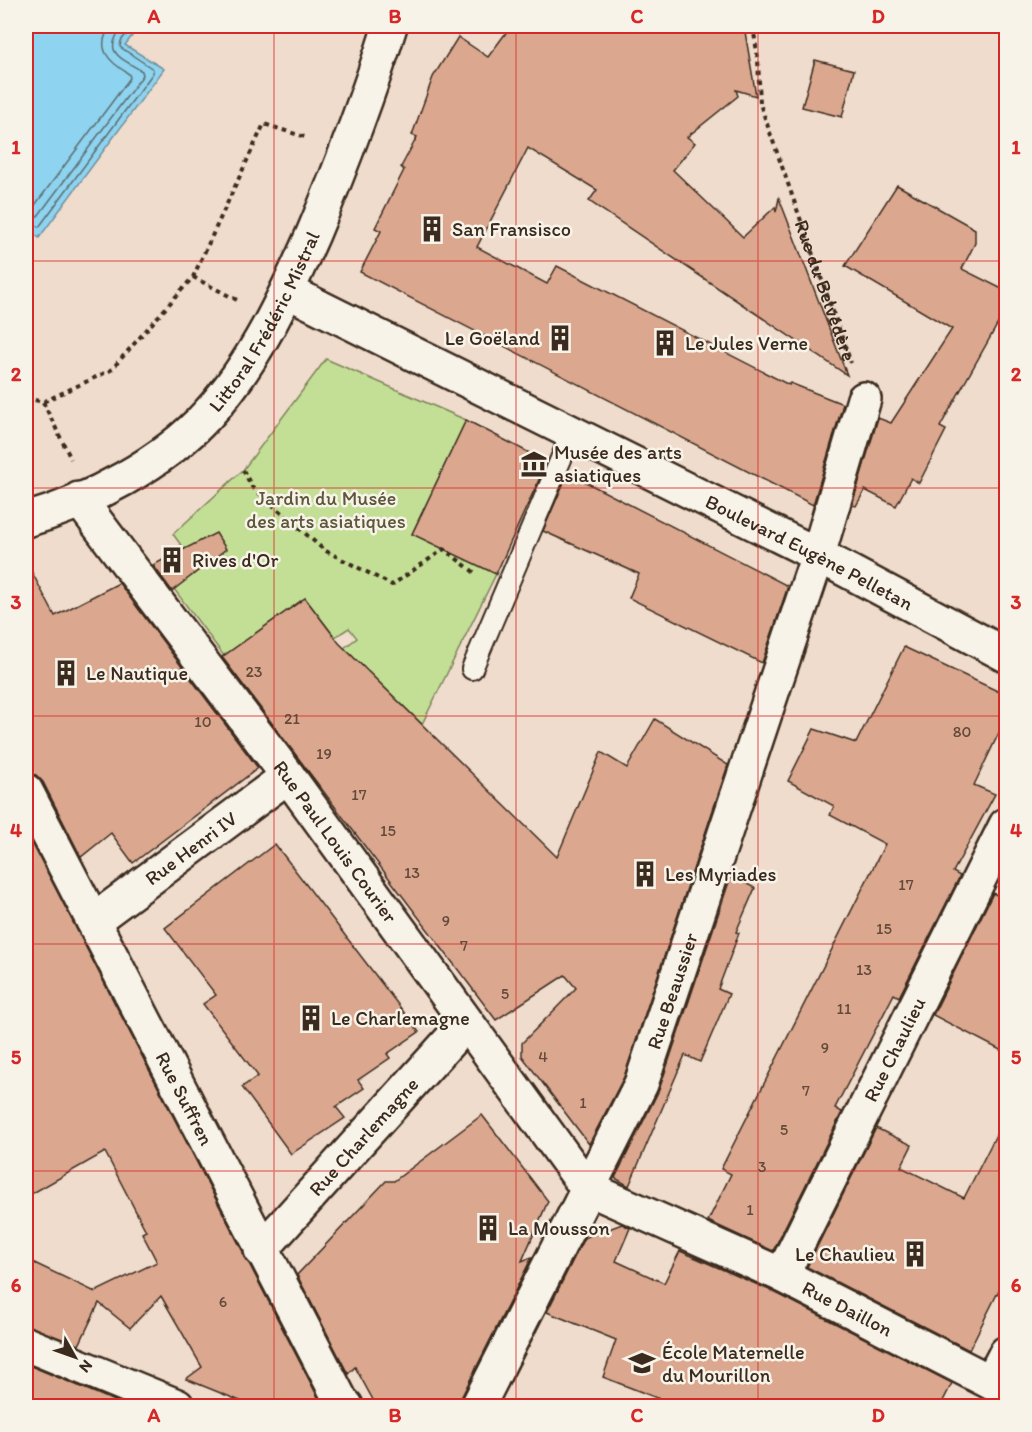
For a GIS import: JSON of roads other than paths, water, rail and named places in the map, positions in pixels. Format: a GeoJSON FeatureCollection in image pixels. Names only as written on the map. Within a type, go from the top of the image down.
{"type":"FeatureCollection","features":[{"type":"Feature","properties":{"kind":"street","name":"Littoral Frédéric Mistral"},"geometry":{"type":"LineString","coordinates":[[26,520],[84,497],[150,464],[190,432],[230,387],[256,348],[280,305],[348,152],[390,26]]}},
{"type":"Feature","properties":{"kind":"street","name":"Boulevard Eugène Pelletan"},"geometry":{"type":"LineString","coordinates":[[280,305],[572,434],[818,555],[1006,655]]}},
{"type":"Feature","properties":{"kind":"street"},"geometry":{"type":"LineString","coordinates":[[818,555],[864,399]]}},
{"type":"Feature","properties":{"kind":"street","name":"Rue Paul Louis Courier"},"geometry":{"type":"LineString","coordinates":[[84,497],[587,1188]]}},
{"type":"Feature","properties":{"kind":"street","name":"Rue Beaussier"},"geometry":{"type":"LineString","coordinates":[[478,1407],[641,1084],[818,555]]}},
{"type":"Feature","properties":{"kind":"street","name":"Rue Henri IV"},"geometry":{"type":"LineString","coordinates":[[93,921],[288,776]]}},
{"type":"Feature","properties":{"kind":"street","name":"Rue Suffren"},"geometry":{"type":"LineString","coordinates":[[26,791],[261,1250],[346,1407]]}},
{"type":"Feature","properties":{"kind":"street","name":"Rue Chaulieu"},"geometry":{"type":"LineString","coordinates":[[782,1275],[1006,825]]}},
{"type":"Feature","properties":{"kind":"street","name":"Rue Charlemagne"},"geometry":{"type":"LineString","coordinates":[[261,1250],[466,1023]]}},
{"type":"Feature","properties":{"kind":"street","name":"Rue Daillon"},"geometry":{"type":"LineString","coordinates":[[587,1188],[782,1275],[999,1386]]}},
{"type":"Feature","properties":{"kind":"street"},"geometry":{"type":"LineString","coordinates":[[26,1344],[177,1407]]}},
{"type":"Feature","properties":{"kind":"street"},"geometry":{"type":"LineString","coordinates":[[999,1386],[1006,1353]]}},
{"type":"Feature","properties":{"kind":"lane"},"geometry":{"type":"LineString","coordinates":[[472,669],[572,434]]}},
{"type":"Feature","properties":{"kind":"water"},"geometry":{"type":"Polygon","coordinates":[[[26,26],[140,26],[125,45],[164,69],[39,238],[26,227],[26,26]]]}},
{"type":"Feature","properties":{"kind":"place","name":"San Fransisco"},"geometry":{"type":"Point","coordinates":[432,229]}},
{"type":"Feature","properties":{"kind":"place","name":"Le Goëland"},"geometry":{"type":"Point","coordinates":[560,338]}},
{"type":"Feature","properties":{"kind":"place","name":"Le Jules Verne"},"geometry":{"type":"Point","coordinates":[665,343]}},
{"type":"Feature","properties":{"kind":"place","name":"Musée des arts asiatiques"},"geometry":{"type":"Point","coordinates":[534,464]}},
{"type":"Feature","properties":{"kind":"place","name":"Rives d'Or"},"geometry":{"type":"Point","coordinates":[172,560]}},
{"type":"Feature","properties":{"kind":"place","name":"Le Nautique"},"geometry":{"type":"Point","coordinates":[66,673]}},
{"type":"Feature","properties":{"kind":"place","name":"Les Myriades"},"geometry":{"type":"Point","coordinates":[645,874]}},
{"type":"Feature","properties":{"kind":"place","name":"Le Charlemagne"},"geometry":{"type":"Point","coordinates":[311,1018]}},
{"type":"Feature","properties":{"kind":"place","name":"La Mousson"},"geometry":{"type":"Point","coordinates":[488,1228]}},
{"type":"Feature","properties":{"kind":"place","name":"Le Chaulieu"},"geometry":{"type":"Point","coordinates":[915,1254]}},
{"type":"Feature","properties":{"kind":"place","name":"École Maternelle du Mourillon"},"geometry":{"type":"Point","coordinates":[642,1363]}},
{"type":"Feature","properties":{"kind":"park label","name":"Jardin du Musée des arts asiatiques"},"geometry":{"type":"Point","coordinates":[326,510]}}]}
